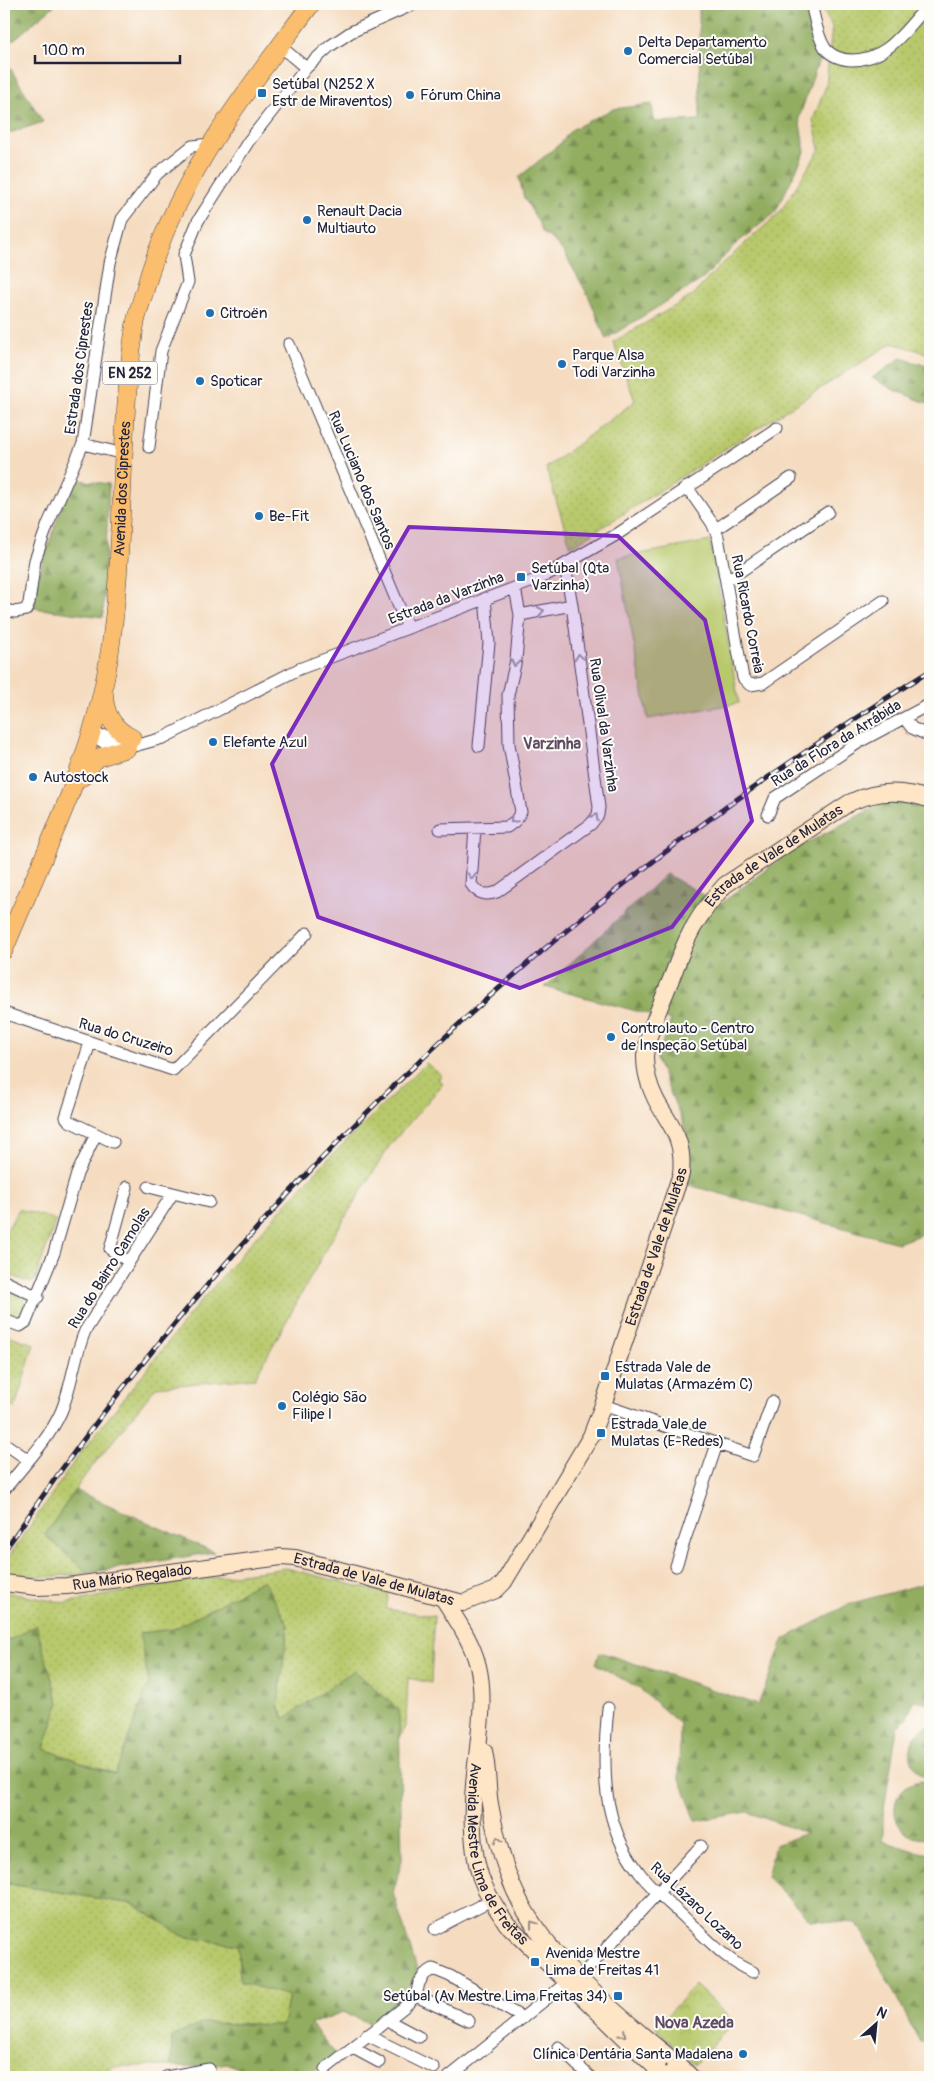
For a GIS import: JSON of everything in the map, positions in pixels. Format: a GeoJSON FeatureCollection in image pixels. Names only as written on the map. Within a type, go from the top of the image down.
{"type":"FeatureCollection","features":[{"type":"Feature","properties":{"kind":"main road","name":"EN 252"},"geometry":{"type":"LineString","coordinates":[[280,46],[311,4]]}},
{"type":"Feature","properties":{"kind":"main road","name":"Avenida dos Ciprestes"},"geometry":{"type":"LineString","coordinates":[[4,950],[72,795],[91,735],[104,683],[112,630],[134,330],[150,270],[180,195],[210,144],[280,46]]}},
{"type":"Feature","properties":{"kind":"main road"},"geometry":{"type":"LineString","coordinates":[[72,795],[93,761],[129,743],[110,720],[104,706],[104,683]]}},
{"type":"Feature","properties":{"kind":"main road","name":"Estrada de Vale de Mulatas"},"geometry":{"type":"LineString","coordinates":[[260,1559],[291,1557],[463,1603],[496,1590],[504,1582],[591,1436],[681,1174],[680,1143],[673,1126],[652,1089],[648,1079],[645,1057],[654,1023],[692,928],[712,898],[725,885],[849,803],[862,797],[884,792],[907,793],[930,800]]}},
{"type":"Feature","properties":{"kind":"main road","name":"Rua Mário Regalado"},"geometry":{"type":"LineString","coordinates":[[4,1583],[27,1587],[67,1586],[260,1559]]}},
{"type":"Feature","properties":{"kind":"main road","name":"Avenida Mestre Lima de Freitas"},"geometry":{"type":"LineString","coordinates":[[443,1598],[471,1645],[478,1668],[480,1735],[476,1771],[474,1832],[480,1876],[491,1900],[507,1924],[573,1980],[662,2071],[690,2077]]}},
{"type":"Feature","properties":{"kind":"main road","name":"Avenida Mestre Lima de Freitas"},"geometry":{"type":"LineString","coordinates":[[480,1735],[485,1757],[490,1805],[508,1875],[520,1903],[573,1980]]}},
{"type":"Feature","properties":{"kind":"main road"},"geometry":{"type":"LineString","coordinates":[[484,1884],[499,1886],[508,1875]]}},
{"type":"Feature","properties":{"kind":"main road"},"geometry":{"type":"LineString","coordinates":[[501,1914],[507,1903],[513,1901],[520,1903]]}},
{"type":"Feature","properties":{"kind":"street"},"geometry":{"type":"LineString","coordinates":[[149,447],[162,351],[188,282],[183,264],[186,246],[198,221],[235,160],[306,68],[330,46],[351,32],[414,4]]}},
{"type":"Feature","properties":{"kind":"street"},"geometry":{"type":"LineString","coordinates":[[811,4],[826,49],[839,58],[848,60],[870,58],[881,53],[901,38],[930,4]]}},
{"type":"Feature","properties":{"kind":"street"},"geometry":{"type":"LineString","coordinates":[[280,46],[306,68]]}},
{"type":"Feature","properties":{"kind":"street","name":"Estrada dos Ciprestes"},"geometry":{"type":"LineString","coordinates":[[4,610],[15,612],[26,610],[29,603],[35,560],[48,524],[83,444],[110,263],[122,219],[157,174],[192,146],[210,144]]}},
{"type":"Feature","properties":{"kind":"street","name":"Rua Luciano dos Santos"},"geometry":{"type":"LineString","coordinates":[[289,344],[408,628]]}},
{"type":"Feature","properties":{"kind":"street","name":"Estrada da Varzinha"},"geometry":{"type":"LineString","coordinates":[[91,735],[110,746],[163,738],[299,670],[515,588],[565,566],[777,428]]}},
{"type":"Feature","properties":{"kind":"street"},"geometry":{"type":"LineString","coordinates":[[83,444],[124,454]]}},
{"type":"Feature","properties":{"kind":"street"},"geometry":{"type":"LineString","coordinates":[[716,529],[791,478]]}},
{"type":"Feature","properties":{"kind":"street","name":"Rua Ricardo Correia"},"geometry":{"type":"LineString","coordinates":[[688,487],[716,529],[742,678],[746,682],[754,686],[763,683],[883,601]]}},
{"type":"Feature","properties":{"kind":"street"},"geometry":{"type":"LineString","coordinates":[[726,581],[828,512]]}},
{"type":"Feature","properties":{"kind":"street"},"geometry":{"type":"LineString","coordinates":[[520,615],[572,605],[565,566]]}},
{"type":"Feature","properties":{"kind":"street"},"geometry":{"type":"LineString","coordinates":[[440,829],[506,827],[515,822],[521,812],[508,744],[508,696],[516,660],[520,615],[515,588]]}},
{"type":"Feature","properties":{"kind":"street"},"geometry":{"type":"LineString","coordinates":[[479,746],[489,642],[485,598]]}},
{"type":"Feature","properties":{"kind":"street","name":"Rua Olival da Varzinha"},"geometry":{"type":"LineString","coordinates":[[475,828],[471,884],[479,892],[490,894],[497,892],[591,824],[598,816],[600,807],[572,605]]}},
{"type":"Feature","properties":{"kind":"street","name":"Rua da Flora da Arrábida"},"geometry":{"type":"LineString","coordinates":[[768,816],[775,798],[862,741],[930,704]]}},
{"type":"Feature","properties":{"kind":"street"},"geometry":{"type":"LineString","coordinates":[[904,718],[912,728],[930,736]]}},
{"type":"Feature","properties":{"kind":"street","name":"Rua do Cruzeiro"},"geometry":{"type":"LineString","coordinates":[[4,1013],[173,1070],[307,933]]}},
{"type":"Feature","properties":{"kind":"street"},"geometry":{"type":"LineString","coordinates":[[90,1043],[65,1114],[69,1121],[113,1142]]}},
{"type":"Feature","properties":{"kind":"street"},"geometry":{"type":"LineString","coordinates":[[4,1320],[20,1326],[25,1323],[38,1297],[54,1253],[77,1174],[96,1134]]}},
{"type":"Feature","properties":{"kind":"street"},"geometry":{"type":"LineString","coordinates":[[127,1187],[110,1248],[129,1262]]}},
{"type":"Feature","properties":{"kind":"street"},"geometry":{"type":"LineString","coordinates":[[150,1187],[209,1202]]}},
{"type":"Feature","properties":{"kind":"street","name":"Rua do Bairro Camolas"},"geometry":{"type":"LineString","coordinates":[[4,1490],[60,1414],[77,1350],[85,1331],[173,1193]]}},
{"type":"Feature","properties":{"kind":"street"},"geometry":{"type":"LineString","coordinates":[[4,1281],[38,1297]]}},
{"type":"Feature","properties":{"kind":"street"},"geometry":{"type":"LineString","coordinates":[[603,1405],[753,1456],[772,1402]]}},
{"type":"Feature","properties":{"kind":"street"},"geometry":{"type":"LineString","coordinates":[[4,1443],[27,1459]]}},
{"type":"Feature","properties":{"kind":"street"},"geometry":{"type":"LineString","coordinates":[[676,1566],[717,1444]]}},
{"type":"Feature","properties":{"kind":"street","name":"Rua Lázaro Lozano"},"geometry":{"type":"LineString","coordinates":[[608,1708],[604,1769],[610,1815],[628,1856],[639,1873],[732,1961],[754,1972]]}},
{"type":"Feature","properties":{"kind":"street"},"geometry":{"type":"LineString","coordinates":[[449,2077],[573,1980],[701,1846]]}},
{"type":"Feature","properties":{"kind":"street"},"geometry":{"type":"LineString","coordinates":[[435,1929],[491,1900]]}},
{"type":"Feature","properties":{"kind":"street"},"geometry":{"type":"LineString","coordinates":[[325,2069],[416,1996],[419,1983],[424,1974],[433,1969],[450,1976],[523,2018]]}},
{"type":"Feature","properties":{"kind":"street"},"geometry":{"type":"LineString","coordinates":[[416,1996],[469,2021]]}},
{"type":"Feature","properties":{"kind":"street"},"geometry":{"type":"LineString","coordinates":[[387,2020],[419,2037]]}},
{"type":"Feature","properties":{"kind":"street"},"geometry":{"type":"LineString","coordinates":[[367,2035],[434,2068]]}},
{"type":"Feature","properties":{"kind":"street"},"geometry":{"type":"LineString","coordinates":[[558,2047],[590,2077]]}},
{"type":"Feature","properties":{"kind":"street"},"geometry":{"type":"LineString","coordinates":[[353,2048],[379,2062]]}},
{"type":"Feature","properties":{"kind":"street"},"geometry":{"type":"LineString","coordinates":[[166,2077],[210,2070]]}},
{"type":"Feature","properties":{"kind":"highlighted area"},"geometry":{"type":"Polygon","coordinates":[[[409,527],[618,536],[705,620],[752,821],[672,927],[520,988],[318,917],[272,764],[409,527]]]}},
{"type":"Feature","properties":{"kind":"green space"},"geometry":{"type":"Polygon","coordinates":[[[4,4],[56,4],[4,48],[4,4]]]}},
{"type":"Feature","properties":{"kind":"green space"},"geometry":{"type":"Polygon","coordinates":[[[699,4],[808,4],[821,53],[799,118],[805,152],[775,213],[737,243],[703,279],[606,339],[589,297],[565,254],[555,242],[542,232],[538,221],[524,198],[519,177],[561,143],[571,130],[613,109],[652,104],[654,122],[700,120],[699,4]]]}},
{"type":"Feature","properties":{"kind":"green space"},"geometry":{"type":"Polygon","coordinates":[[[820,4],[930,4],[930,354],[892,343],[571,547],[546,468],[635,401],[613,342],[692,296],[719,267],[780,212],[820,149],[813,120],[826,86],[832,27],[820,4]]]}},
{"type":"Feature","properties":{"kind":"green space"},"geometry":{"type":"Polygon","coordinates":[[[4,58],[43,122],[4,135],[4,58]]]}},
{"type":"Feature","properties":{"kind":"green space"},"geometry":{"type":"Polygon","coordinates":[[[901,358],[930,367],[930,407],[929,404],[894,390],[872,378],[901,358]]]}},
{"type":"Feature","properties":{"kind":"green space"},"geometry":{"type":"Polygon","coordinates":[[[71,479],[109,484],[103,617],[33,608],[37,579],[71,479]]]}},
{"type":"Feature","properties":{"kind":"green space"},"geometry":{"type":"Polygon","coordinates":[[[710,541],[739,703],[648,719],[618,558],[710,541]]]}},
{"type":"Feature","properties":{"kind":"green space"},"geometry":{"type":"Polygon","coordinates":[[[888,800],[924,806],[930,809],[930,1231],[898,1243],[685,1184],[686,1130],[656,1059],[671,1020],[545,987],[666,874],[720,904],[790,852],[888,800]]]}},
{"type":"Feature","properties":{"kind":"green space"},"geometry":{"type":"Polygon","coordinates":[[[426,1063],[442,1076],[438,1080],[443,1084],[390,1145],[330,1242],[255,1378],[156,1387],[84,1477],[45,1535],[88,1573],[35,1577],[4,1572],[4,1564],[76,1459],[195,1308],[261,1231],[322,1165],[426,1063]]]}},
{"type":"Feature","properties":{"kind":"green space"},"geometry":{"type":"Polygon","coordinates":[[[19,1209],[56,1220],[35,1280],[31,1283],[4,1273],[4,1235],[19,1209]]]}},
{"type":"Feature","properties":{"kind":"green space"},"geometry":{"type":"Polygon","coordinates":[[[4,1287],[29,1300],[21,1320],[4,1316],[4,1287]]]}},
{"type":"Feature","properties":{"kind":"green space"},"geometry":{"type":"Polygon","coordinates":[[[4,1334],[34,1344],[15,1408],[4,1403],[4,1334]]]}},
{"type":"Feature","properties":{"kind":"green space"},"geometry":{"type":"Polygon","coordinates":[[[75,1490],[214,1552],[88,1573],[45,1535],[75,1490]]]}},
{"type":"Feature","properties":{"kind":"green space"},"geometry":{"type":"Polygon","coordinates":[[[286,1568],[389,1594],[386,1609],[434,1616],[431,1683],[408,1678],[406,1724],[400,1738],[399,1710],[285,1719],[278,1705],[288,1625],[263,1580],[174,1629],[140,1633],[149,1683],[116,1774],[43,1749],[59,1703],[36,1626],[4,1643],[4,1592],[65,1603],[165,1584],[286,1568]]]}},
{"type":"Feature","properties":{"kind":"green space"},"geometry":{"type":"Polygon","coordinates":[[[263,1580],[288,1625],[278,1705],[284,1719],[354,1670],[399,1710],[402,1860],[393,1893],[418,1973],[395,2009],[371,2024],[343,2012],[311,2024],[337,2056],[304,2077],[259,2077],[226,2063],[208,2067],[171,2066],[172,2037],[203,2023],[283,2025],[289,1996],[240,1982],[238,1945],[183,1936],[133,1904],[4,1883],[4,1643],[36,1625],[59,1703],[44,1749],[115,1774],[149,1683],[139,1633],[174,1629],[263,1580]]]}},
{"type":"Feature","properties":{"kind":"green space"},"geometry":{"type":"Polygon","coordinates":[[[930,1582],[930,1703],[914,1700],[906,1719],[897,1728],[883,1815],[883,1841],[930,1854],[930,2038],[920,2042],[857,1923],[810,1920],[767,1877],[775,1845],[806,1833],[747,1812],[696,1821],[679,1776],[680,1724],[640,1689],[596,1664],[600,1652],[758,1705],[784,1639],[849,1604],[930,1582]]]}},
{"type":"Feature","properties":{"kind":"green space"},"geometry":{"type":"Polygon","coordinates":[[[930,1725],[930,1780],[921,1775],[915,1768],[911,1752],[915,1736],[930,1725]]]}},
{"type":"Feature","properties":{"kind":"green space"},"geometry":{"type":"Polygon","coordinates":[[[920,1781],[930,1782],[930,1838],[917,1838],[906,1833],[899,1825],[895,1815],[895,1804],[899,1794],[907,1786],[920,1781]]]}},
{"type":"Feature","properties":{"kind":"green space"},"geometry":{"type":"Polygon","coordinates":[[[4,1883],[133,1904],[183,1936],[238,1945],[240,1982],[289,1995],[283,2025],[203,2023],[172,2037],[171,2066],[114,2066],[96,2077],[4,2077],[4,1883]]]}},
{"type":"Feature","properties":{"kind":"green space"},"geometry":{"type":"Polygon","coordinates":[[[695,1985],[734,2022],[694,2065],[655,2028],[695,1985]]]}},
{"type":"Feature","properties":{"kind":"railway"},"geometry":{"type":"LineString","coordinates":[[4,1551],[100,1417],[206,1286],[281,1202],[359,1120],[441,1041],[525,965],[702,824],[795,759],[930,671]]}},
{"type":"Feature","properties":{"kind":"place","name":"Delta Departamento Comercial Setúbal"},"geometry":{"type":"Point","coordinates":[628,51]}},
{"type":"Feature","properties":{"kind":"place","name":"Setúbal (N252 X Estr de Miraventos)"},"geometry":{"type":"Point","coordinates":[262,93]}},
{"type":"Feature","properties":{"kind":"place","name":"Fórum China"},"geometry":{"type":"Point","coordinates":[410,95]}},
{"type":"Feature","properties":{"kind":"place","name":"Renault Dacia Multiauto"},"geometry":{"type":"Point","coordinates":[307,220]}},
{"type":"Feature","properties":{"kind":"place","name":"Citroën"},"geometry":{"type":"Point","coordinates":[210,313]}},
{"type":"Feature","properties":{"kind":"place","name":"Parque Alsa Todi Varzinha"},"geometry":{"type":"Point","coordinates":[562,364]}},
{"type":"Feature","properties":{"kind":"place","name":"Spoticar"},"geometry":{"type":"Point","coordinates":[200,381]}},
{"type":"Feature","properties":{"kind":"place","name":"Be-Fit"},"geometry":{"type":"Point","coordinates":[259,516]}},
{"type":"Feature","properties":{"kind":"place","name":"Setúbal (Qta Varzinha)"},"geometry":{"type":"Point","coordinates":[521,577]}},
{"type":"Feature","properties":{"kind":"place","name":"Elefante Azul"},"geometry":{"type":"Point","coordinates":[213,742]}},
{"type":"Feature","properties":{"kind":"place","name":"Autostock"},"geometry":{"type":"Point","coordinates":[33,777]}},
{"type":"Feature","properties":{"kind":"place","name":"Controlauto - Centro de Inspeção Setúbal"},"geometry":{"type":"Point","coordinates":[611,1037]}},
{"type":"Feature","properties":{"kind":"place","name":"Estrada Vale de Mulatas (Armazém C)"},"geometry":{"type":"Point","coordinates":[605,1376]}},
{"type":"Feature","properties":{"kind":"place","name":"Colégio São Filipe I"},"geometry":{"type":"Point","coordinates":[282,1406]}},
{"type":"Feature","properties":{"kind":"place","name":"Estrada Vale de Mulatas (E-Redes)"},"geometry":{"type":"Point","coordinates":[601,1433]}},
{"type":"Feature","properties":{"kind":"place","name":"Avenida Mestre Lima de Freitas 41"},"geometry":{"type":"Point","coordinates":[535,1962]}},
{"type":"Feature","properties":{"kind":"place","name":"Setúbal (Av Mestre Lima Freitas 34)"},"geometry":{"type":"Point","coordinates":[618,1996]}},
{"type":"Feature","properties":{"kind":"place","name":"Clínica Dentária Santa Madalena"},"geometry":{"type":"Point","coordinates":[743,2054]}},
{"type":"Feature","properties":{"kind":"district","name":"Varzinha"},"geometry":{"type":"Point","coordinates":[552,743]}},
{"type":"Feature","properties":{"kind":"district","name":"Nova Azeda"},"geometry":{"type":"Point","coordinates":[694,2022]}}]}
